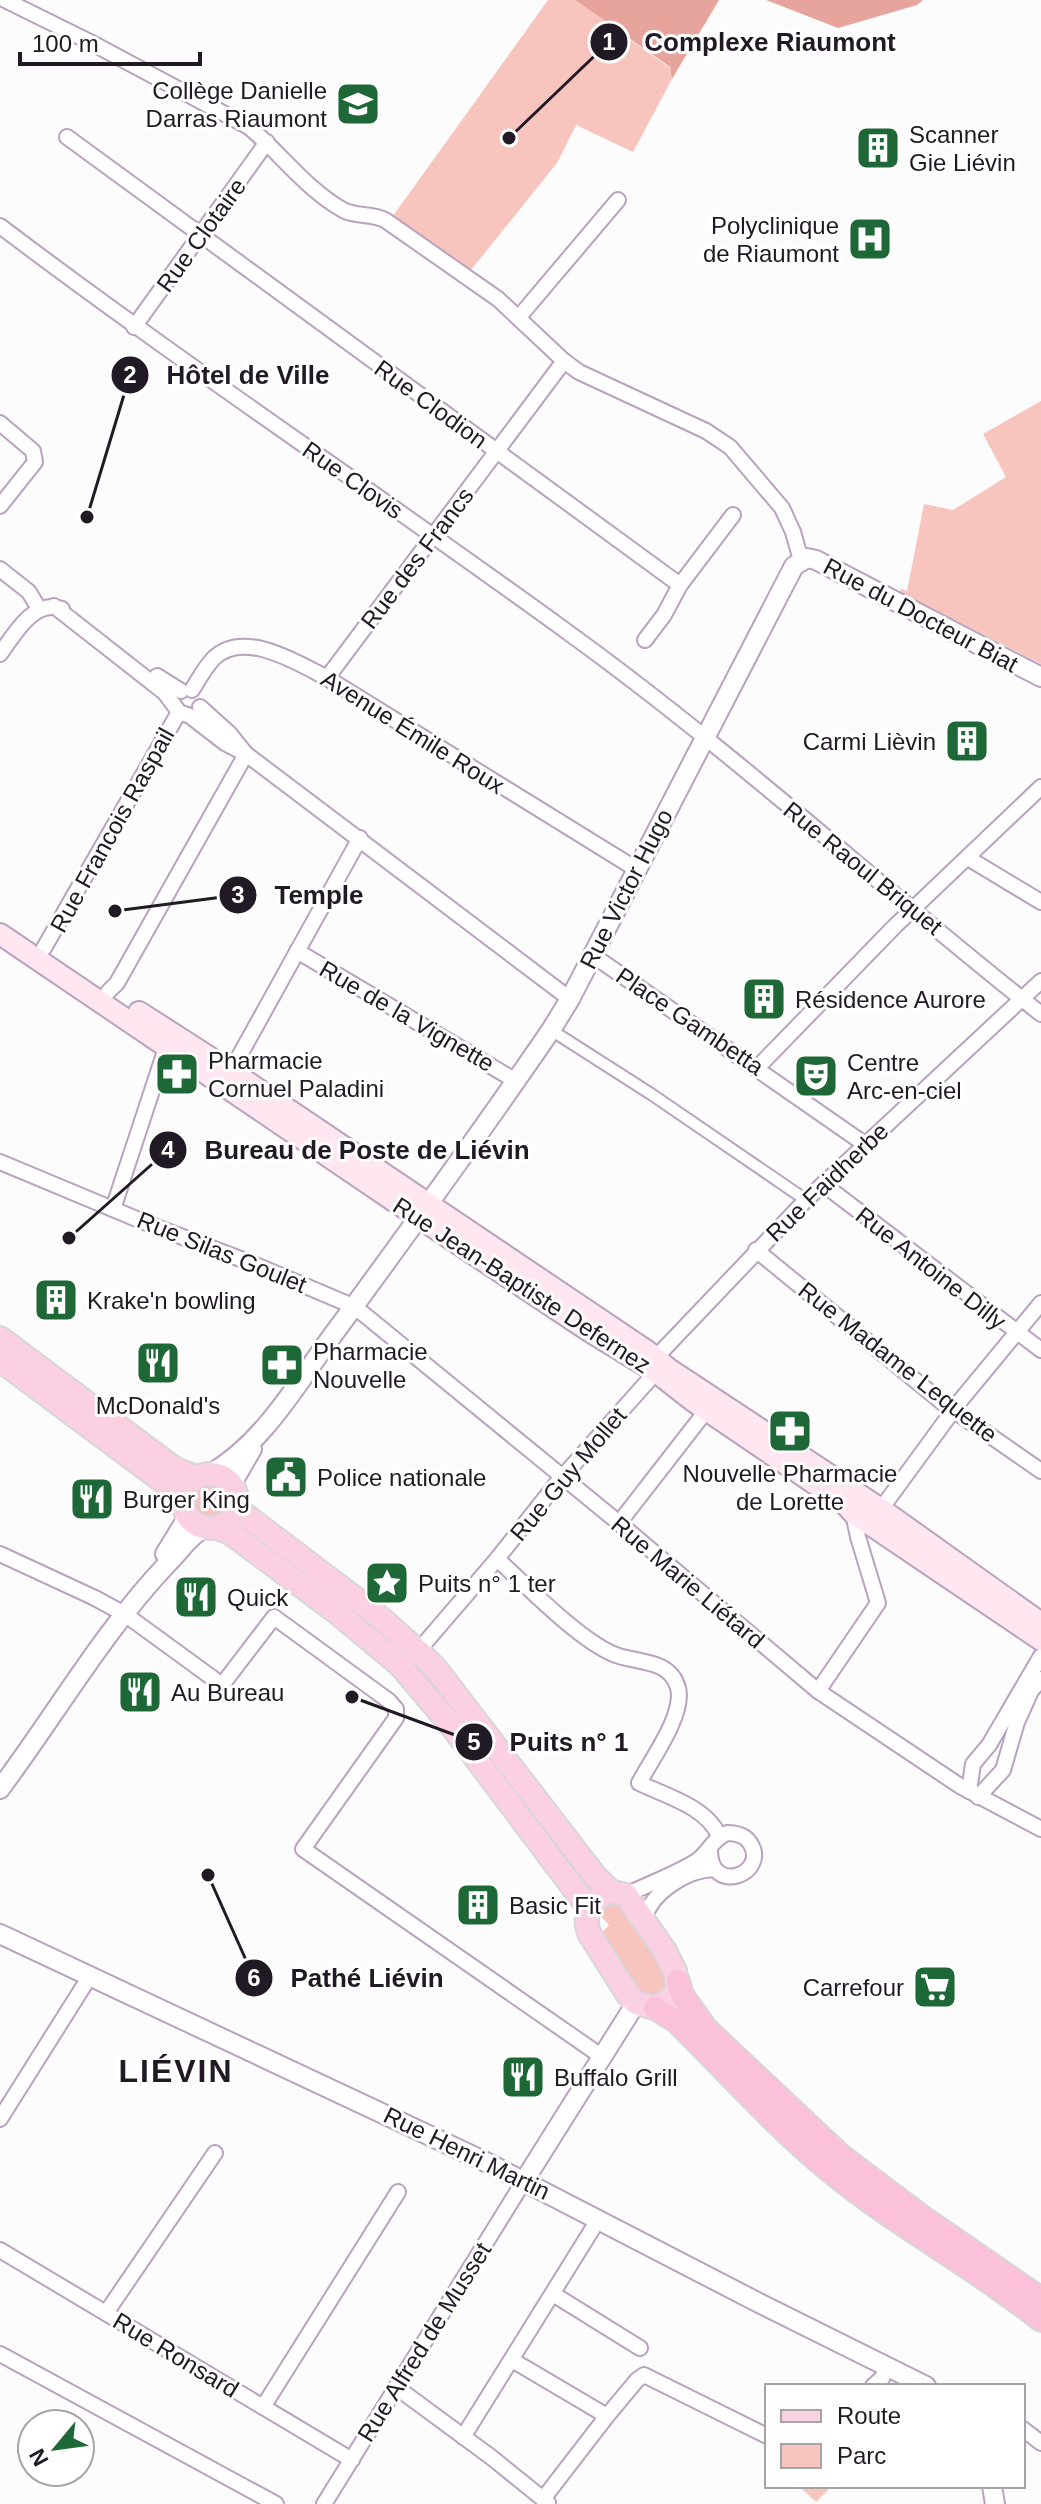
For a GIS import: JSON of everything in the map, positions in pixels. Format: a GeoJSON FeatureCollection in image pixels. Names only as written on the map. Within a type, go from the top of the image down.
{"type":"FeatureCollection","features":[{"type":"Feature","properties":{"kind":"highway"},"geometry":{"type":"LineString","coordinates":[[678,1981],[682,1995],[706,2029],[841,2156],[922,2217],[1041,2299]]}},
{"type":"Feature","properties":{"kind":"highway"},"geometry":{"type":"LineString","coordinates":[[646,2005],[676,2021],[829,2170],[918,2236],[1041,2320]]}},
{"type":"Feature","properties":{"kind":"main road","name":"Rue Jean-Baptiste Defernez"},"geometry":{"type":"LineString","coordinates":[[0,918],[108,992],[169,1040],[231,1071],[424,1211]]}},
{"type":"Feature","properties":{"kind":"main road","name":"Rue Jean-Baptiste Defernez"},"geometry":{"type":"LineString","coordinates":[[0,934],[169,1040],[656,1365],[881,1509],[1041,1623]]}},
{"type":"Feature","properties":{"kind":"main road"},"geometry":{"type":"LineString","coordinates":[[0,1338],[187,1476]]}},
{"type":"Feature","properties":{"kind":"main road"},"geometry":{"type":"LineString","coordinates":[[0,1360],[187,1476],[224,1478],[236,1496],[241,1512],[376,1614],[418,1651],[436,1669],[595,1876],[618,1893],[644,1919],[665,1951],[678,1981],[678,1990],[671,1999],[646,2005],[617,1978],[589,1933],[586,1926],[588,1910],[597,1897],[618,1893]]}},
{"type":"Feature","properties":{"kind":"main road","name":"Rue Jean-Baptiste Defernez"},"geometry":{"type":"LineString","coordinates":[[656,1365],[706,1411],[1041,1640]]}},
{"type":"Feature","properties":{"kind":"main road"},"geometry":{"type":"LineString","coordinates":[[187,1476],[183,1492],[197,1518],[229,1532],[324,1602],[400,1665],[459,1736],[588,1910]]}},
{"type":"Feature","properties":{"kind":"main road"},"geometry":{"type":"LineString","coordinates":[[197,1518],[231,1519],[236,1496]]}},
{"type":"Feature","properties":{"kind":"street"},"geometry":{"type":"LineString","coordinates":[[5,0],[249,127],[294,173],[346,212],[365,213],[385,220],[498,299],[564,361],[607,387],[706,431],[730,447],[782,508],[801,560]]}},
{"type":"Feature","properties":{"kind":"street","name":"Rue Clodion"},"geometry":{"type":"LineString","coordinates":[[67,137],[680,585]]}},
{"type":"Feature","properties":{"kind":"street","name":"Rue Clotaire"},"geometry":{"type":"LineString","coordinates":[[134,327],[267,142]]}},
{"type":"Feature","properties":{"kind":"street"},"geometry":{"type":"LineString","coordinates":[[519,317],[618,200]]}},
{"type":"Feature","properties":{"kind":"street","name":"Rue Clovis"},"geometry":{"type":"LineString","coordinates":[[0,226],[134,327],[567,631],[704,737]]}},
{"type":"Feature","properties":{"kind":"street","name":"Rue des Francs"},"geometry":{"type":"LineString","coordinates":[[327,678],[564,361]]}},
{"type":"Feature","properties":{"kind":"street"},"geometry":{"type":"LineString","coordinates":[[0,423],[33,451],[35,462],[0,506]]}},
{"type":"Feature","properties":{"kind":"street"},"geometry":{"type":"LineString","coordinates":[[645,640],[664,615],[680,585],[733,515]]}},
{"type":"Feature","properties":{"kind":"street","name":"Rue du Docteur Biat"},"geometry":{"type":"LineString","coordinates":[[801,560],[816,560],[1041,677]]}},
{"type":"Feature","properties":{"kind":"street","name":"Rue Victor Hugo"},"geometry":{"type":"LineString","coordinates":[[270,1421],[424,1211],[551,1030],[570,999],[794,566],[801,560]]}},
{"type":"Feature","properties":{"kind":"street"},"geometry":{"type":"LineString","coordinates":[[0,569],[47,608],[165,693],[186,703],[225,743],[246,754],[360,838],[570,999]]}},
{"type":"Feature","properties":{"kind":"street"},"geometry":{"type":"LineString","coordinates":[[0,654],[24,623],[47,608]]}},
{"type":"Feature","properties":{"kind":"street","name":"Avenue Émile Roux"},"geometry":{"type":"LineString","coordinates":[[186,703],[215,657],[236,647],[267,651],[291,659],[327,678],[636,869]]}},
{"type":"Feature","properties":{"kind":"street","name":"Rue Francois Raspail"},"geometry":{"type":"LineString","coordinates":[[44,948],[186,703]]}},
{"type":"Feature","properties":{"kind":"street","name":"Rue Raoul Briquet"},"geometry":{"type":"LineString","coordinates":[[704,737],[1041,1014]]}},
{"type":"Feature","properties":{"kind":"street"},"geometry":{"type":"LineString","coordinates":[[108,992],[117,983],[246,754]]}},
{"type":"Feature","properties":{"kind":"street"},"geometry":{"type":"LineString","coordinates":[[758,1067],[912,909],[1041,787]]}},
{"type":"Feature","properties":{"kind":"street"},"geometry":{"type":"LineString","coordinates":[[231,1071],[360,838]]}},
{"type":"Feature","properties":{"kind":"street"},"geometry":{"type":"LineString","coordinates":[[968,858],[1041,902]]}},
{"type":"Feature","properties":{"kind":"street","name":"Rue de la Vignette"},"geometry":{"type":"LineString","coordinates":[[297,951],[516,1081]]}},
{"type":"Feature","properties":{"kind":"street","name":"Place Gambetta"},"geometry":{"type":"LineString","coordinates":[[591,954],[758,1067],[866,1145]]}},
{"type":"Feature","properties":{"kind":"street","name":"Rue Faidherbe"},"geometry":{"type":"LineString","coordinates":[[656,1365],[756,1250],[806,1200],[1041,981]]}},
{"type":"Feature","properties":{"kind":"street"},"geometry":{"type":"LineString","coordinates":[[551,1030],[806,1200]]}},
{"type":"Feature","properties":{"kind":"street"},"geometry":{"type":"LineString","coordinates":[[113,1209],[169,1040]]}},
{"type":"Feature","properties":{"kind":"street","name":"Rue Silas Goulet"},"geometry":{"type":"LineString","coordinates":[[0,1162],[355,1307]]}},
{"type":"Feature","properties":{"kind":"street","name":"Rue Antoine Dilly"},"geometry":{"type":"LineString","coordinates":[[823,1184],[1041,1350]]}},
{"type":"Feature","properties":{"kind":"street","name":"Rue Madame Lequette"},"geometry":{"type":"LineString","coordinates":[[756,1250],[954,1411],[1041,1471]]}},
{"type":"Feature","properties":{"kind":"street"},"geometry":{"type":"LineString","coordinates":[[881,1509],[1014,1332],[1041,1303]]}},
{"type":"Feature","properties":{"kind":"street","name":"Rue Marie Liétard"},"geometry":{"type":"LineString","coordinates":[[355,1307],[818,1691],[974,1794],[1041,1829]]}},
{"type":"Feature","properties":{"kind":"street","name":"Rue Guy Mollet"},"geometry":{"type":"LineString","coordinates":[[418,1651],[656,1365]]}},
{"type":"Feature","properties":{"kind":"street"},"geometry":{"type":"LineString","coordinates":[[619,1523],[706,1411]]}},
{"type":"Feature","properties":{"kind":"street"},"geometry":{"type":"LineString","coordinates":[[187,1476],[231,1460],[270,1421]]}},
{"type":"Feature","properties":{"kind":"street"},"geometry":{"type":"LineString","coordinates":[[236,1496],[234,1480],[270,1421]]}},
{"type":"Feature","properties":{"kind":"street"},"geometry":{"type":"LineString","coordinates":[[818,1691],[878,1603],[853,1513]]}},
{"type":"Feature","properties":{"kind":"street"},"geometry":{"type":"LineString","coordinates":[[0,1789],[71,1687],[158,1574],[196,1532],[197,1518]]}},
{"type":"Feature","properties":{"kind":"street"},"geometry":{"type":"LineString","coordinates":[[0,1554],[126,1615],[222,1685],[274,1617],[389,1701],[396,1709],[396,1718],[303,1849],[601,2056]]}},
{"type":"Feature","properties":{"kind":"street"},"geometry":{"type":"LineString","coordinates":[[497,1559],[589,1640],[613,1655],[652,1662],[671,1676],[678,1687],[679,1708],[639,1783],[706,1816],[719,1836]]}},
{"type":"Feature","properties":{"kind":"street"},"geometry":{"type":"LineString","coordinates":[[974,1794],[973,1764],[989,1745],[1041,1656]]}},
{"type":"Feature","properties":{"kind":"street"},"geometry":{"type":"LineString","coordinates":[[974,1794],[1003,1770],[1017,1722],[1031,1691],[1041,1679]]}},
{"type":"Feature","properties":{"kind":"street"},"geometry":{"type":"LineString","coordinates":[[618,1893],[694,1862],[710,1850],[719,1836],[736,1833],[744,1836],[753,1850],[753,1862],[743,1874],[724,1876],[714,1869],[710,1850]]}},
{"type":"Feature","properties":{"kind":"street"},"geometry":{"type":"LineString","coordinates":[[644,1919],[647,1908],[657,1896],[686,1876],[703,1869],[714,1869]]}},
{"type":"Feature","properties":{"kind":"street","name":"Rue Henri Martin"},"geometry":{"type":"LineString","coordinates":[[0,1934],[524,2181],[922,2384]]}},
{"type":"Feature","properties":{"kind":"street"},"geometry":{"type":"LineString","coordinates":[[0,2119],[90,1976]]}},
{"type":"Feature","properties":{"kind":"street"},"geometry":{"type":"LineString","coordinates":[[524,2181],[601,2056],[646,2005]]}},
{"type":"Feature","properties":{"kind":"street"},"geometry":{"type":"LineString","coordinates":[[106,2313],[215,2153]]}},
{"type":"Feature","properties":{"kind":"street","name":"Rue Alfred de Musset"},"geometry":{"type":"LineString","coordinates":[[324,2504],[524,2181]]}},
{"type":"Feature","properties":{"kind":"street"},"geometry":{"type":"LineString","coordinates":[[263,2407],[398,2192]]}},
{"type":"Feature","properties":{"kind":"street"},"geometry":{"type":"LineString","coordinates":[[463,2437],[598,2220]]}},
{"type":"Feature","properties":{"kind":"street","name":"Rue Ronsard"},"geometry":{"type":"LineString","coordinates":[[0,2250],[352,2460]]}},
{"type":"Feature","properties":{"kind":"street"},"geometry":{"type":"LineString","coordinates":[[553,2294],[640,2348]]}},
{"type":"Feature","properties":{"kind":"street"},"geometry":{"type":"LineString","coordinates":[[0,2354],[276,2504]]}},
{"type":"Feature","properties":{"kind":"street"},"geometry":{"type":"LineString","coordinates":[[512,2360],[607,2416]]}},
{"type":"Feature","properties":{"kind":"street"},"geometry":{"type":"LineString","coordinates":[[874,2384],[888,2366]]}},
{"type":"Feature","properties":{"kind":"street"},"geometry":{"type":"LineString","coordinates":[[396,2387],[546,2502],[607,2416],[644,2375],[765,2435]]}},
{"type":"Feature","properties":{"kind":"green space"},"geometry":{"type":"Polygon","coordinates":[[[548,0],[575,0],[670,68],[672,79],[633,152],[576,125],[557,163],[471,270],[393,216],[548,0]]]}},
{"type":"Feature","properties":{"kind":"green space"},"geometry":{"type":"Polygon","coordinates":[[[1041,401],[1041,664],[900,592],[901,589],[907,591],[924,504],[953,510],[1006,477],[983,434],[1041,401]]]}},
{"type":"Feature","properties":{"kind":"green space"},"geometry":{"type":"Polygon","coordinates":[[[209,1483],[222,1489],[228,1502],[222,1515],[209,1521],[196,1515],[190,1502],[196,1489],[209,1483]]]}},
{"type":"Feature","properties":{"kind":"green space"},"geometry":{"type":"Polygon","coordinates":[[[609,1903],[618,1904],[626,1910],[655,1954],[667,1981],[661,1992],[652,1996],[635,1987],[600,1935],[609,1925],[597,1912],[609,1903]]]}},
{"type":"Feature","properties":{"kind":"green space"},"geometry":{"type":"Polygon","coordinates":[[[801,2488],[830,2488],[816,2502],[801,2488]]]}},
{"type":"Feature","properties":{"kind":"shaded area"},"geometry":{"type":"Polygon","coordinates":[[[575,0],[719,0],[672,79],[670,67],[575,0]]]}},
{"type":"Feature","properties":{"kind":"shaded area"},"geometry":{"type":"Polygon","coordinates":[[[766,0],[923,0],[917,5],[838,28],[766,0]]]}},
{"type":"Feature","properties":{"kind":"place","name":"Collège Danielle Darras Riaumont"},"geometry":{"type":"Point","coordinates":[358,104]}},
{"type":"Feature","properties":{"kind":"place","name":"Complexe Riaumont"},"geometry":{"type":"Point","coordinates":[509,138]}},
{"type":"Feature","properties":{"kind":"place","name":"Scanner Gie Liévin"},"geometry":{"type":"Point","coordinates":[878,148]}},
{"type":"Feature","properties":{"kind":"place","name":"Polyclinique de Riaumont"},"geometry":{"type":"Point","coordinates":[870,239]}},
{"type":"Feature","properties":{"kind":"place","name":"Hôtel de Ville"},"geometry":{"type":"Point","coordinates":[87,517]}},
{"type":"Feature","properties":{"kind":"place","name":"Carmi Lièvin"},"geometry":{"type":"Point","coordinates":[967,741]}},
{"type":"Feature","properties":{"kind":"place","name":"Temple"},"geometry":{"type":"Point","coordinates":[115,911]}},
{"type":"Feature","properties":{"kind":"place","name":"Résidence Aurore"},"geometry":{"type":"Point","coordinates":[764,999]}},
{"type":"Feature","properties":{"kind":"place","name":"Pharmacie Cornuel Paladini"},"geometry":{"type":"Point","coordinates":[177,1074]}},
{"type":"Feature","properties":{"kind":"place","name":"Centre Arc-en-ciel"},"geometry":{"type":"Point","coordinates":[816,1076]}},
{"type":"Feature","properties":{"kind":"place","name":"Bureau de Poste de Liévin"},"geometry":{"type":"Point","coordinates":[69,1238]}},
{"type":"Feature","properties":{"kind":"place","name":"Krake'n bowling"},"geometry":{"type":"Point","coordinates":[56,1300]}},
{"type":"Feature","properties":{"kind":"place","name":"McDonald's"},"geometry":{"type":"Point","coordinates":[158,1363]}},
{"type":"Feature","properties":{"kind":"place","name":"Pharmacie Nouvelle"},"geometry":{"type":"Point","coordinates":[282,1365]}},
{"type":"Feature","properties":{"kind":"place","name":"Nouvelle Pharmacie de Lorette"},"geometry":{"type":"Point","coordinates":[790,1431]}},
{"type":"Feature","properties":{"kind":"place","name":"Police nationale"},"geometry":{"type":"Point","coordinates":[286,1477]}},
{"type":"Feature","properties":{"kind":"place","name":"Burger King"},"geometry":{"type":"Point","coordinates":[92,1499]}},
{"type":"Feature","properties":{"kind":"place","name":"Puits n° 1 ter"},"geometry":{"type":"Point","coordinates":[387,1583]}},
{"type":"Feature","properties":{"kind":"place","name":"Quick"},"geometry":{"type":"Point","coordinates":[196,1597]}},
{"type":"Feature","properties":{"kind":"place","name":"Au Bureau"},"geometry":{"type":"Point","coordinates":[140,1692]}},
{"type":"Feature","properties":{"kind":"place","name":"Puits n° 1"},"geometry":{"type":"Point","coordinates":[352,1697]}},
{"type":"Feature","properties":{"kind":"place","name":"Pathé Liévin"},"geometry":{"type":"Point","coordinates":[208,1875]}},
{"type":"Feature","properties":{"kind":"place","name":"Basic Fit"},"geometry":{"type":"Point","coordinates":[478,1905]}},
{"type":"Feature","properties":{"kind":"place","name":"Carrefour"},"geometry":{"type":"Point","coordinates":[935,1987]}},
{"type":"Feature","properties":{"kind":"place","name":"Buffalo Grill"},"geometry":{"type":"Point","coordinates":[523,2077]}},
{"type":"Feature","properties":{"kind":"district","name":"LIÉVIN"},"geometry":{"type":"Point","coordinates":[176,2071]}}]}
